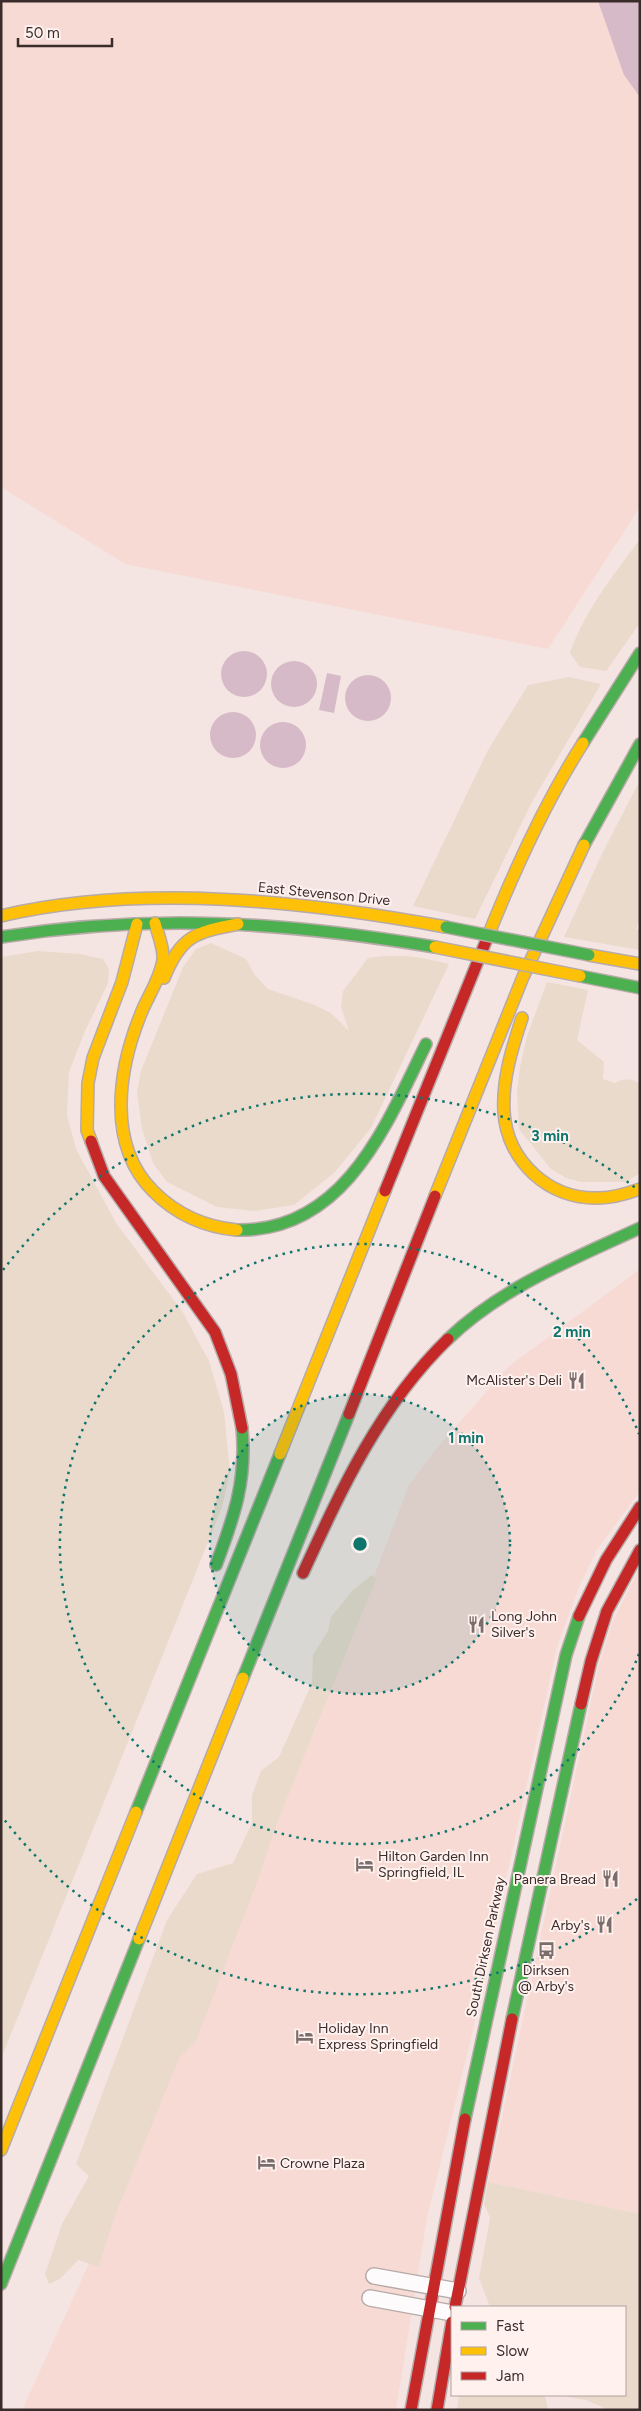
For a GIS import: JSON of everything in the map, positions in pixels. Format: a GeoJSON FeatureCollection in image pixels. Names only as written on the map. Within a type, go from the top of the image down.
{"type":"FeatureCollection","features":[{"type":"Feature","properties":{"kind":"main road"},"geometry":{"type":"LineString","coordinates":[[1,2150],[467,983],[501,903],[566,770],[640,653]]}},
{"type":"Feature","properties":{"kind":"main road"},"geometry":{"type":"LineString","coordinates":[[1,2284],[524,977],[558,897],[622,772],[640,744]]}},
{"type":"Feature","properties":{"kind":"main road"},"geometry":{"type":"LineString","coordinates":[[537,976],[578,881],[610,814],[622,772]]}},
{"type":"Feature","properties":{"kind":"main road"},"geometry":{"type":"LineString","coordinates":[[457,981],[506,867],[539,824]]}},
{"type":"Feature","properties":{"kind":"main road","name":"East Stevenson Drive"},"geometry":{"type":"LineString","coordinates":[[1,937],[142,912],[253,901],[358,911],[640,964]]}},
{"type":"Feature","properties":{"kind":"main road","name":"East Stevenson Drive"},"geometry":{"type":"LineString","coordinates":[[1,916],[64,904],[142,912],[155,923],[238,924],[374,937],[435,947],[640,988]]}},
{"type":"Feature","properties":{"kind":"main road"},"geometry":{"type":"LineString","coordinates":[[210,1580],[237,1509],[244,1464],[243,1427],[228,1360],[215,1332],[104,1176],[87,1130],[87,1090],[93,1058],[122,982],[142,912],[155,923],[163,952],[160,967],[128,1046],[120,1100],[123,1137],[133,1164],[149,1188],[172,1208],[201,1223],[219,1228],[253,1230],[272,1228],[302,1217],[332,1197],[364,1160],[384,1127],[432,1032]]}},
{"type":"Feature","properties":{"kind":"main road"},"geometry":{"type":"LineString","coordinates":[[124,1068],[136,1049],[171,959],[182,942],[199,931],[238,924]]}},
{"type":"Feature","properties":{"kind":"main road"},"geometry":{"type":"LineString","coordinates":[[527,1004],[513,1050],[504,1098],[506,1127],[517,1155],[523,1164],[541,1181],[559,1192],[577,1198],[609,1198],[640,1189]]}},
{"type":"Feature","properties":{"kind":"main road"},"geometry":{"type":"LineString","coordinates":[[296,1588],[340,1492],[372,1431],[409,1378],[431,1354],[468,1321],[520,1286],[640,1228]]}},
{"type":"Feature","properties":{"kind":"main road","name":"South Dirksen Parkway"},"geometry":{"type":"LineString","coordinates":[[411,2410],[432,2286],[489,2004],[566,1655],[578,1615],[591,1585],[610,1549],[640,1507]]}},
{"type":"Feature","properties":{"kind":"main road"},"geometry":{"type":"LineString","coordinates":[[455,2306],[516,2000],[591,1661],[607,1611],[640,1550]]}},
{"type":"Feature","properties":{"kind":"main road"},"geometry":{"type":"LineString","coordinates":[[198,1790],[260,1667]]}},
{"type":"Feature","properties":{"kind":"main road"},"geometry":{"type":"LineString","coordinates":[[120,1854],[169,1697]]}},
{"type":"Feature","properties":{"kind":"main road"},"geometry":{"type":"LineString","coordinates":[[437,2410],[451,2328]]}},
{"type":"Feature","properties":{"kind":"street"},"geometry":{"type":"LineString","coordinates":[[374,2276],[458,2291]]}},
{"type":"Feature","properties":{"kind":"street"},"geometry":{"type":"LineString","coordinates":[[370,2298],[451,2314]]}},
{"type":"Feature","properties":{"kind":"shaded area"},"geometry":{"type":"Polygon","coordinates":[[[1,1],[632,1],[640,22],[640,507],[548,649],[125,564],[1,487],[1,1]]]}},
{"type":"Feature","properties":{"kind":"shaded area"},"geometry":{"type":"Polygon","coordinates":[[[598,1],[640,1],[640,97],[624,75],[598,1]]]}},
{"type":"Feature","properties":{"kind":"shaded area"},"geometry":{"type":"Polygon","coordinates":[[[640,539],[640,623],[606,671],[580,667],[570,653],[583,622],[600,594],[640,539]]]}},
{"type":"Feature","properties":{"kind":"shaded area"},"geometry":{"type":"Polygon","coordinates":[[[240,651],[248,651],[257,655],[263,661],[267,674],[263,687],[257,693],[248,697],[240,697],[231,693],[225,687],[221,678],[221,670],[225,661],[231,655],[240,651]]]}},
{"type":"Feature","properties":{"kind":"shaded area"},"geometry":{"type":"Polygon","coordinates":[[[290,661],[298,661],[307,665],[313,671],[317,684],[313,697],[307,703],[298,707],[290,707],[281,703],[275,697],[271,688],[271,680],[275,671],[281,665],[290,661]]]}},
{"type":"Feature","properties":{"kind":"shaded area"},"geometry":{"type":"Polygon","coordinates":[[[327,673],[341,676],[334,713],[319,710],[327,673]]]}},
{"type":"Feature","properties":{"kind":"shaded area"},"geometry":{"type":"Polygon","coordinates":[[[364,675],[372,675],[381,679],[387,685],[391,698],[387,711],[381,717],[372,721],[364,721],[355,717],[349,711],[345,702],[345,694],[349,685],[355,679],[364,675]]]}},
{"type":"Feature","properties":{"kind":"shaded area"},"geometry":{"type":"Polygon","coordinates":[[[569,677],[601,684],[532,802],[475,919],[413,906],[488,750],[528,685],[569,677]]]}},
{"type":"Feature","properties":{"kind":"shaded area"},"geometry":{"type":"Polygon","coordinates":[[[233,712],[246,716],[252,722],[256,735],[252,748],[246,754],[233,758],[220,754],[214,748],[210,735],[214,722],[220,716],[233,712]]]}},
{"type":"Feature","properties":{"kind":"shaded area"},"geometry":{"type":"Polygon","coordinates":[[[283,722],[296,726],[302,732],[306,745],[302,758],[296,764],[283,768],[270,764],[264,758],[260,745],[264,732],[270,726],[283,722]]]}},
{"type":"Feature","properties":{"kind":"shaded area"},"geometry":{"type":"Polygon","coordinates":[[[640,780],[640,918],[636,929],[640,930],[640,950],[564,937],[602,854],[640,780]]]}},
{"type":"Feature","properties":{"kind":"shaded area"},"geometry":{"type":"Polygon","coordinates":[[[211,943],[246,959],[254,974],[268,989],[312,1004],[331,1013],[349,1031],[341,1007],[343,991],[368,958],[409,956],[449,964],[371,1128],[335,1172],[294,1205],[254,1211],[217,1207],[167,1182],[153,1163],[142,1129],[137,1092],[141,1071],[183,967],[196,949],[211,943]]]}},
{"type":"Feature","properties":{"kind":"shaded area"},"geometry":{"type":"Polygon","coordinates":[[[38,951],[80,954],[103,959],[109,969],[108,983],[85,1031],[69,1072],[67,1115],[76,1149],[116,1223],[182,1311],[209,1361],[224,1412],[230,1472],[222,1507],[1,2059],[1,957],[38,951]]]}},
{"type":"Feature","properties":{"kind":"shaded area"},"geometry":{"type":"Polygon","coordinates":[[[547,982],[588,990],[577,1040],[604,1062],[603,1079],[615,1083],[621,1080],[631,1080],[640,1084],[640,1173],[626,1182],[581,1182],[566,1178],[551,1169],[519,1129],[517,1091],[520,1067],[527,1036],[547,982]]]}},
{"type":"Feature","properties":{"kind":"shaded area"},"geometry":{"type":"Polygon","coordinates":[[[640,1269],[640,1491],[597,1550],[579,1587],[557,1647],[473,2030],[427,2218],[396,2410],[22,2410],[92,2257],[270,1832],[314,1733],[409,1485],[436,1449],[509,1366],[640,1269]]]}},
{"type":"Feature","properties":{"kind":"shaded area"},"geometry":{"type":"Polygon","coordinates":[[[640,1567],[640,2214],[488,2182],[599,1664],[612,1623],[640,1567]]]}},
{"type":"Feature","properties":{"kind":"shaded area"},"geometry":{"type":"Polygon","coordinates":[[[372,1575],[376,1579],[277,1823],[259,1877],[196,2041],[179,2058],[113,2221],[99,2267],[78,2260],[60,2279],[49,2284],[45,2274],[62,2224],[89,2176],[76,2164],[167,1920],[197,1874],[233,1863],[252,1823],[252,1795],[261,1771],[279,1757],[312,1683],[313,1655],[328,1631],[331,1617],[353,1590],[372,1575]]]}},
{"type":"Feature","properties":{"kind":"shaded area"},"geometry":{"type":"Polygon","coordinates":[[[488,2182],[640,2214],[640,2410],[609,2410],[586,2400],[561,2396],[626,2396],[626,2306],[490,2306],[479,2278],[490,2218],[484,2204],[488,2182]]]}},
{"type":"Feature","properties":{"kind":"shaded area"},"geometry":{"type":"Polygon","coordinates":[[[459,2396],[545,2396],[548,2410],[457,2410],[459,2396]]]}},
{"type":"Feature","properties":{"kind":"traffic: fast"},"geometry":{"type":"LineString","coordinates":[[583,743],[640,653]]}},
{"type":"Feature","properties":{"kind":"traffic: fast"},"geometry":{"type":"LineString","coordinates":[[584,845],[640,744]]}},
{"type":"Feature","properties":{"kind":"traffic: fast"},"geometry":{"type":"LineString","coordinates":[[1,937],[112,925],[218,924],[325,932],[435,947]]}},
{"type":"Feature","properties":{"kind":"traffic: fast"},"geometry":{"type":"LineString","coordinates":[[446,927],[589,955]]}},
{"type":"Feature","properties":{"kind":"traffic: fast"},"geometry":{"type":"LineString","coordinates":[[580,976],[640,988]]}},
{"type":"Feature","properties":{"kind":"traffic: fast"},"geometry":{"type":"LineString","coordinates":[[237,1230],[274,1226],[306,1213],[333,1194],[357,1168],[377,1139],[395,1108],[426,1044]]}},
{"type":"Feature","properties":{"kind":"traffic: fast"},"geometry":{"type":"LineString","coordinates":[[448,1339],[491,1304],[515,1289],[564,1263],[640,1228]]}},
{"type":"Feature","properties":{"kind":"traffic: fast"},"geometry":{"type":"LineString","coordinates":[[243,1678],[349,1414]]}},
{"type":"Feature","properties":{"kind":"traffic: fast"},"geometry":{"type":"LineString","coordinates":[[216,1565],[238,1498],[243,1465],[242,1428]]}},
{"type":"Feature","properties":{"kind":"traffic: fast"},"geometry":{"type":"LineString","coordinates":[[136,1812],[280,1454]]}},
{"type":"Feature","properties":{"kind":"traffic: fast"},"geometry":{"type":"LineString","coordinates":[[465,2119],[566,1655],[579,1616]]}},
{"type":"Feature","properties":{"kind":"traffic: fast"},"geometry":{"type":"LineString","coordinates":[[512,2019],[581,1704]]}},
{"type":"Feature","properties":{"kind":"traffic: fast"},"geometry":{"type":"LineString","coordinates":[[1,2284],[139,1939]]}},
{"type":"Feature","properties":{"kind":"traffic: slow"},"geometry":{"type":"LineString","coordinates":[[486,941],[530,839],[555,790],[583,743]]}},
{"type":"Feature","properties":{"kind":"traffic: slow"},"geometry":{"type":"LineString","coordinates":[[435,1196],[523,977],[584,845]]}},
{"type":"Feature","properties":{"kind":"traffic: slow"},"geometry":{"type":"LineString","coordinates":[[1,916],[55,906],[110,900],[166,898],[224,899],[281,903],[337,910],[446,927]]}},
{"type":"Feature","properties":{"kind":"traffic: slow"},"geometry":{"type":"LineString","coordinates":[[155,923],[162,946],[163,960],[159,975],[132,1037],[122,1083],[121,1107],[123,1130],[128,1152],[138,1173],[153,1191],[172,1207],[202,1223],[237,1230]]}},
{"type":"Feature","properties":{"kind":"traffic: slow"},"geometry":{"type":"LineString","coordinates":[[91,1141],[87,1130],[88,1083],[93,1058],[122,982],[137,924]]}},
{"type":"Feature","properties":{"kind":"traffic: slow"},"geometry":{"type":"LineString","coordinates":[[164,978],[177,953],[191,938],[211,930],[238,924]]}},
{"type":"Feature","properties":{"kind":"traffic: slow"},"geometry":{"type":"LineString","coordinates":[[435,947],[580,976]]}},
{"type":"Feature","properties":{"kind":"traffic: slow"},"geometry":{"type":"LineString","coordinates":[[589,955],[640,964]]}},
{"type":"Feature","properties":{"kind":"traffic: slow"},"geometry":{"type":"LineString","coordinates":[[522,1018],[508,1064],[504,1100],[507,1130],[513,1146],[522,1161],[548,1185],[581,1197],[609,1197],[640,1189]]}},
{"type":"Feature","properties":{"kind":"traffic: slow"},"geometry":{"type":"LineString","coordinates":[[280,1454],[385,1191]]}},
{"type":"Feature","properties":{"kind":"traffic: slow"},"geometry":{"type":"LineString","coordinates":[[139,1939],[243,1678]]}},
{"type":"Feature","properties":{"kind":"traffic: slow"},"geometry":{"type":"LineString","coordinates":[[1,2150],[136,1812]]}},
{"type":"Feature","properties":{"kind":"traffic: jam"},"geometry":{"type":"LineString","coordinates":[[385,1191],[486,941]]}},
{"type":"Feature","properties":{"kind":"traffic: jam"},"geometry":{"type":"LineString","coordinates":[[91,1141],[104,1176],[215,1332],[231,1374],[242,1428]]}},
{"type":"Feature","properties":{"kind":"traffic: jam"},"geometry":{"type":"LineString","coordinates":[[349,1414],[435,1196]]}},
{"type":"Feature","properties":{"kind":"traffic: jam"},"geometry":{"type":"LineString","coordinates":[[303,1573],[348,1479],[365,1449],[402,1391],[448,1339]]}},
{"type":"Feature","properties":{"kind":"traffic: jam"},"geometry":{"type":"LineString","coordinates":[[579,1616],[606,1560],[640,1507]]}},
{"type":"Feature","properties":{"kind":"traffic: jam"},"geometry":{"type":"LineString","coordinates":[[581,1704],[591,1661],[607,1611],[640,1550]]}},
{"type":"Feature","properties":{"kind":"traffic: jam"},"geometry":{"type":"LineString","coordinates":[[455,2306],[512,2019]]}},
{"type":"Feature","properties":{"kind":"traffic: jam"},"geometry":{"type":"LineString","coordinates":[[411,2410],[465,2119]]}},
{"type":"Feature","properties":{"kind":"traffic: jam"},"geometry":{"type":"LineString","coordinates":[[437,2410],[451,2328]]}},
{"type":"Feature","properties":{"kind":"place","name":"McAlister's Deli"},"geometry":{"type":"Point","coordinates":[576,1380]}},
{"type":"Feature","properties":{"kind":"place","name":"Long John Silver's"},"geometry":{"type":"Point","coordinates":[477,1624]}},
{"type":"Feature","properties":{"kind":"place","name":"Hilton Garden Inn Springfield, IL"},"geometry":{"type":"Point","coordinates":[364,1864]}},
{"type":"Feature","properties":{"kind":"place","name":"Panera Bread"},"geometry":{"type":"Point","coordinates":[610,1879]}},
{"type":"Feature","properties":{"kind":"place","name":"Arby's"},"geometry":{"type":"Point","coordinates":[604,1925]}},
{"type":"Feature","properties":{"kind":"place","name":"Dirksen @ Arby's"},"geometry":{"type":"Point","coordinates":[546,1950]}},
{"type":"Feature","properties":{"kind":"place","name":"Holiday Inn Express Springfield"},"geometry":{"type":"Point","coordinates":[304,2036]}},
{"type":"Feature","properties":{"kind":"place","name":"Crowne Plaza"},"geometry":{"type":"Point","coordinates":[266,2163]}}]}
